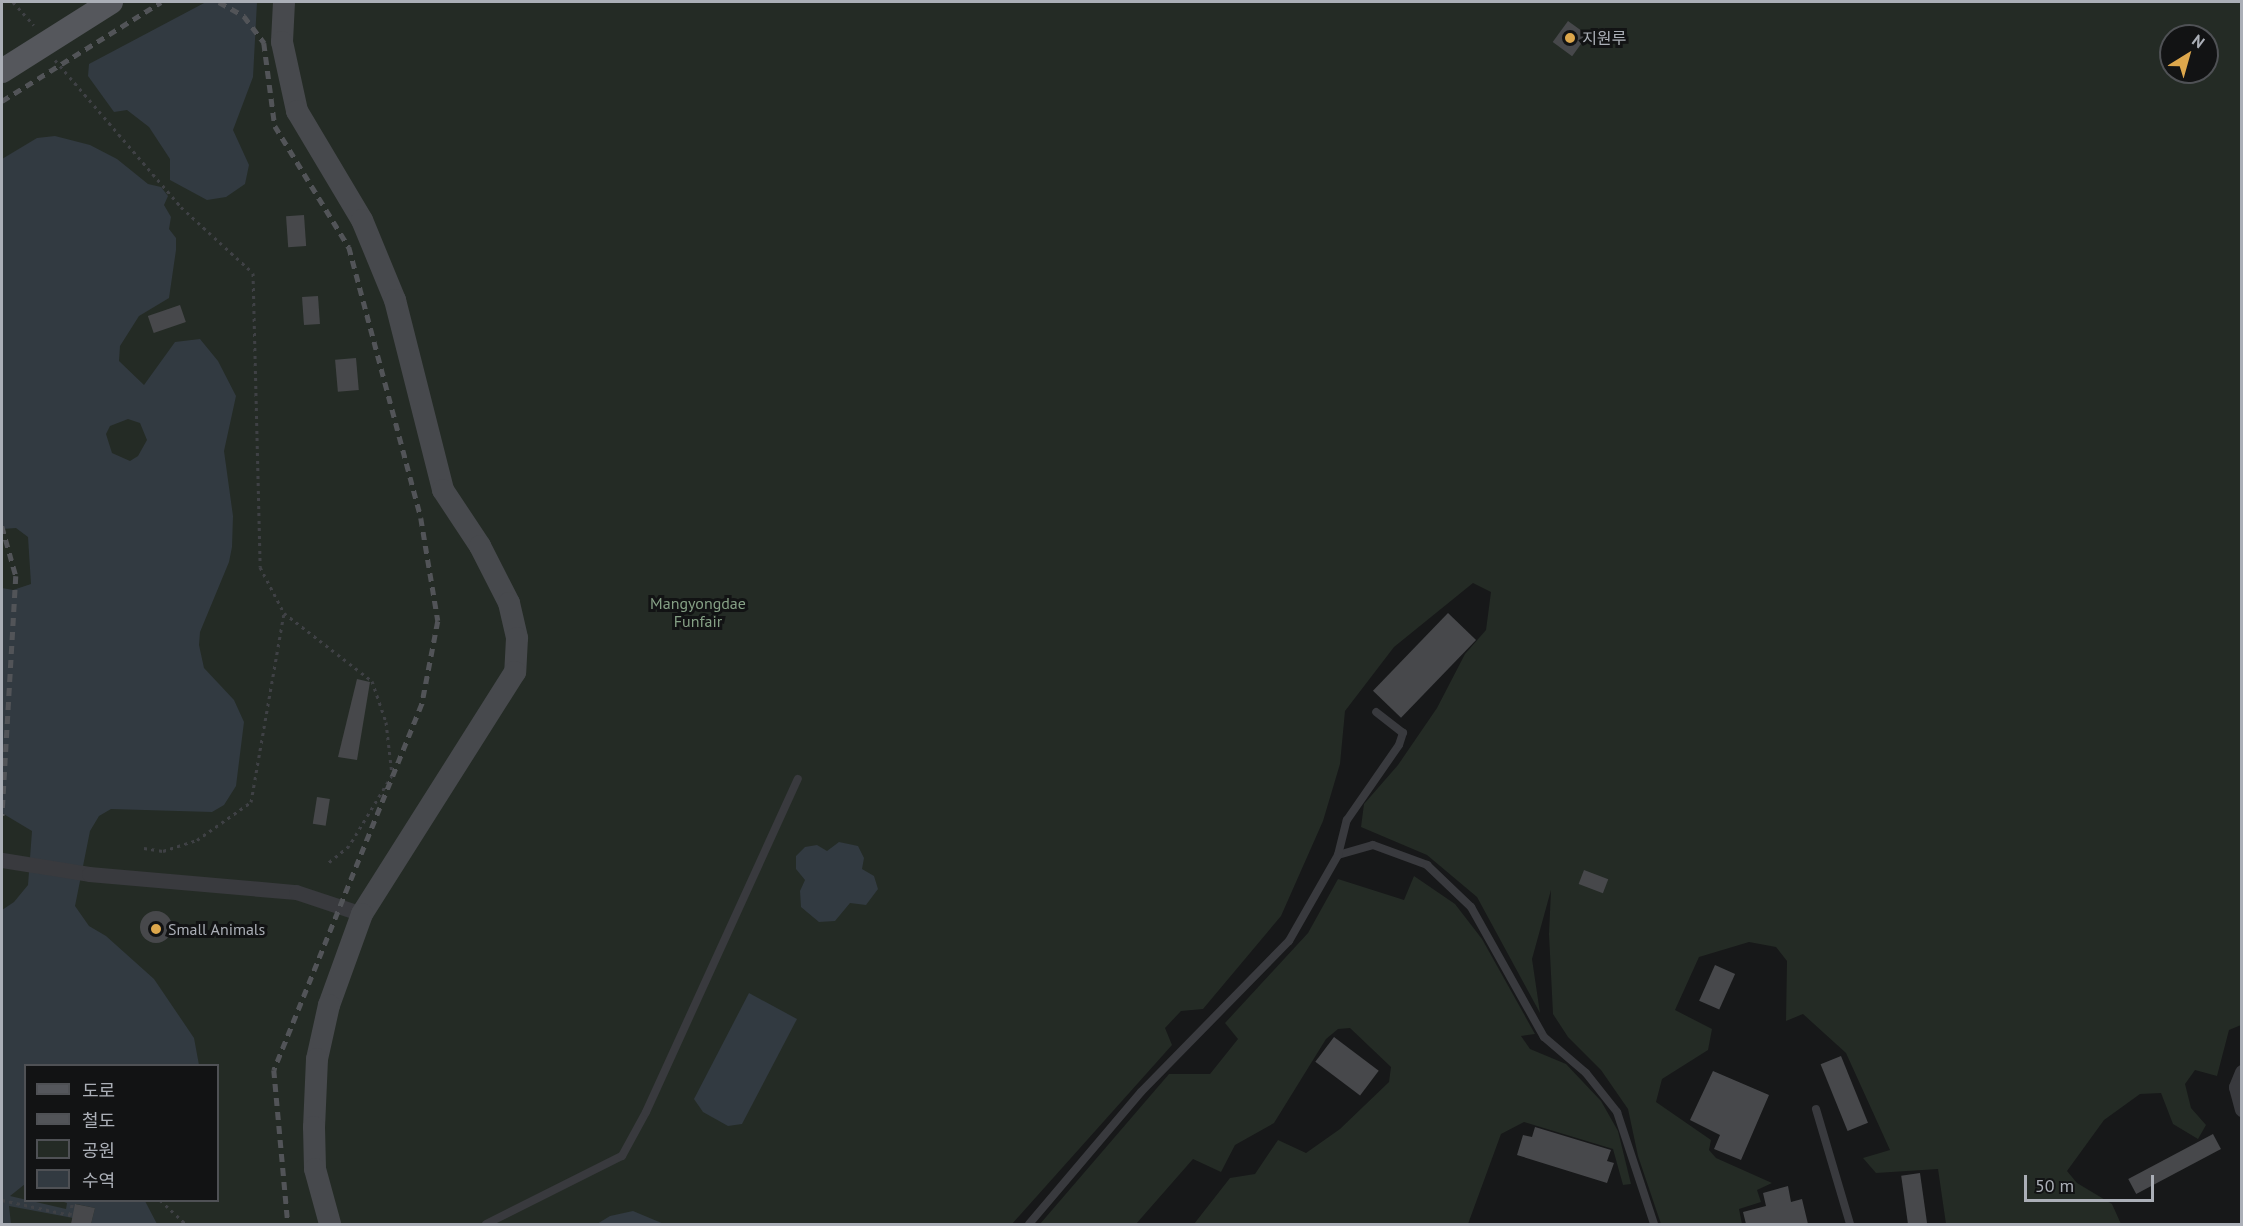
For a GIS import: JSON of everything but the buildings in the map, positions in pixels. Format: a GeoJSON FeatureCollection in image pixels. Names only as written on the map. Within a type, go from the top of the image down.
{"type":"FeatureCollection","features":[{"type":"Feature","properties":{"kind":"main road"},"geometry":{"type":"LineString","coordinates":[[2,71],[38,31],[111,2]]}},
{"type":"Feature","properties":{"kind":"street"},"geometry":{"type":"LineString","coordinates":[[284,2],[282,42],[297,111],[362,220],[395,300],[443,490],[480,546],[505,594],[517,638],[515,672],[362,914],[329,1005],[317,1059],[315,1170],[330,1224]]}},
{"type":"Feature","properties":{"kind":"street"},"geometry":{"type":"LineString","coordinates":[[7,861],[89,874],[296,892],[362,914]]}},
{"type":"Feature","properties":{"kind":"street"},"geometry":{"type":"LineString","coordinates":[[2241,1072],[2236,1087],[2241,1109]]}},
{"type":"Feature","properties":{"kind":"lane"},"geometry":{"type":"LineString","coordinates":[[1029,1224],[1141,1092],[1202,1028],[1249,986],[1289,941],[1338,855],[1347,820],[1400,746],[1403,733],[1376,712]]}},
{"type":"Feature","properties":{"kind":"lane"},"geometry":{"type":"LineString","coordinates":[[486,1224],[622,1156],[646,1112],[798,779]]}},
{"type":"Feature","properties":{"kind":"lane"},"geometry":{"type":"LineString","coordinates":[[1338,855],[1373,845],[1427,865],[1471,907],[1544,1037],[1586,1073],[1617,1112],[1654,1224]]}},
{"type":"Feature","properties":{"kind":"lane"},"geometry":{"type":"LineString","coordinates":[[1816,1109],[1850,1224]]}},
{"type":"Feature","properties":{"kind":"path"},"geometry":{"type":"LineString","coordinates":[[13,2],[181,207],[253,273],[260,567],[284,613],[372,681],[386,722],[392,775],[349,846],[329,862]]}},
{"type":"Feature","properties":{"kind":"path"},"geometry":{"type":"LineString","coordinates":[[144,848],[163,851],[197,840],[251,802],[284,613]]}},
{"type":"Feature","properties":{"kind":"path"},"geometry":{"type":"LineString","coordinates":[[2,1200],[70,1215],[73,1202]]}},
{"type":"Feature","properties":{"kind":"path"},"geometry":{"type":"LineString","coordinates":[[162,1202],[186,1224]]}},
{"type":"Feature","properties":{"kind":"green space","name":"Mangyongdae Funfair"},"geometry":{"type":"Polygon","coordinates":[[[2,2],[2241,2],[2241,1025],[2229,1030],[2217,1076],[2195,1070],[2185,1084],[2191,1108],[2206,1125],[2198,1139],[2173,1124],[2161,1093],[2140,1094],[2104,1120],[2067,1171],[2077,1183],[2112,1204],[2121,1224],[1946,1224],[1938,1169],[1876,1173],[1863,1158],[1890,1150],[1846,1053],[1803,1014],[1786,1021],[1787,961],[1776,947],[1749,942],[1699,957],[1675,1010],[1712,1029],[1708,1050],[1662,1079],[1656,1102],[1711,1140],[1709,1150],[1716,1158],[1772,1183],[1757,1190],[1761,1202],[1739,1209],[1742,1224],[1661,1224],[1638,1156],[1628,1109],[1601,1070],[1568,1037],[1553,1014],[1549,934],[1551,890],[1532,959],[1540,1013],[1477,897],[1427,855],[1361,827],[1364,804],[1398,765],[1437,708],[1465,654],[1486,630],[1491,592],[1473,583],[1394,647],[1345,711],[1340,764],[1323,821],[1281,916],[1203,1009],[1181,1011],[1165,1028],[1172,1045],[1012,1224],[2,1224],[2,2]]]}},
{"type":"Feature","properties":{"kind":"green space"},"geometry":{"type":"Polygon","coordinates":[[[1414,876],[1455,904],[1482,939],[1535,1034],[1521,1036],[1530,1049],[1566,1064],[1601,1101],[1618,1131],[1631,1184],[1623,1185],[1613,1149],[1524,1122],[1501,1134],[1468,1224],[1194,1224],[1230,1178],[1255,1174],[1278,1140],[1306,1153],[1340,1129],[1389,1082],[1391,1067],[1350,1028],[1338,1029],[1326,1039],[1274,1123],[1235,1145],[1221,1172],[1193,1159],[1136,1224],[1040,1224],[1169,1074],[1210,1074],[1238,1039],[1225,1023],[1308,933],[1338,879],[1404,900],[1414,876]]]}},
{"type":"Feature","properties":{"kind":"water"},"geometry":{"type":"Polygon","coordinates":[[[206,2],[257,2],[253,77],[233,130],[249,165],[245,184],[226,197],[207,200],[170,180],[170,159],[149,127],[127,110],[114,112],[88,76],[89,64],[206,2]]]}},
{"type":"Feature","properties":{"kind":"water"},"geometry":{"type":"Polygon","coordinates":[[[55,136],[90,145],[117,159],[148,184],[161,187],[168,196],[164,205],[171,217],[169,229],[176,238],[169,298],[139,316],[120,346],[119,361],[144,385],[175,342],[200,339],[218,361],[236,396],[224,451],[233,516],[232,547],[229,562],[200,632],[199,645],[204,668],[234,700],[244,722],[236,786],[224,805],[212,812],[111,809],[99,816],[90,831],[75,906],[89,926],[106,936],[154,979],[194,1038],[199,1064],[24,1064],[24,1185],[10,1196],[24,1199],[24,1202],[36,1202],[66,1209],[67,1203],[64,1202],[146,1202],[157,1224],[91,1224],[95,1208],[76,1204],[73,1218],[9,1206],[11,1224],[2,1224],[2,910],[14,902],[28,885],[32,831],[2,813],[2,588],[13,590],[31,584],[28,537],[16,528],[2,529],[2,159],[37,138],[55,136]],[[128,419],[110,426],[106,434],[112,453],[130,461],[138,456],[147,440],[140,423],[128,419]]]}},
{"type":"Feature","properties":{"kind":"water"},"geometry":{"type":"Polygon","coordinates":[[[839,842],[858,846],[864,858],[862,869],[874,876],[878,889],[866,905],[850,903],[835,921],[819,922],[801,907],[800,891],[805,880],[796,869],[796,856],[805,847],[817,845],[827,851],[839,842]]]}},
{"type":"Feature","properties":{"kind":"water"},"geometry":{"type":"Polygon","coordinates":[[[749,993],[797,1019],[742,1124],[728,1126],[703,1112],[694,1099],[749,993]]]}},
{"type":"Feature","properties":{"kind":"water"},"geometry":{"type":"Polygon","coordinates":[[[633,1211],[664,1224],[597,1224],[610,1216],[633,1211]]]}},
{"type":"Feature","properties":{"kind":"railway"},"geometry":{"type":"LineString","coordinates":[[2,101],[161,2]]}},
{"type":"Feature","properties":{"kind":"railway"},"geometry":{"type":"LineString","coordinates":[[219,2],[244,16],[264,43],[275,126],[349,247],[421,518],[438,621],[422,704],[274,1070],[288,1224]]}},
{"type":"Feature","properties":{"kind":"railway"},"geometry":{"type":"LineString","coordinates":[[2,526],[16,576],[2,816]]}},
{"type":"Feature","properties":{"kind":"place","name":"지원루"},"geometry":{"type":"Point","coordinates":[1570,38]}},
{"type":"Feature","properties":{"kind":"place","name":"Small Animals"},"geometry":{"type":"Point","coordinates":[156,929]}}]}
